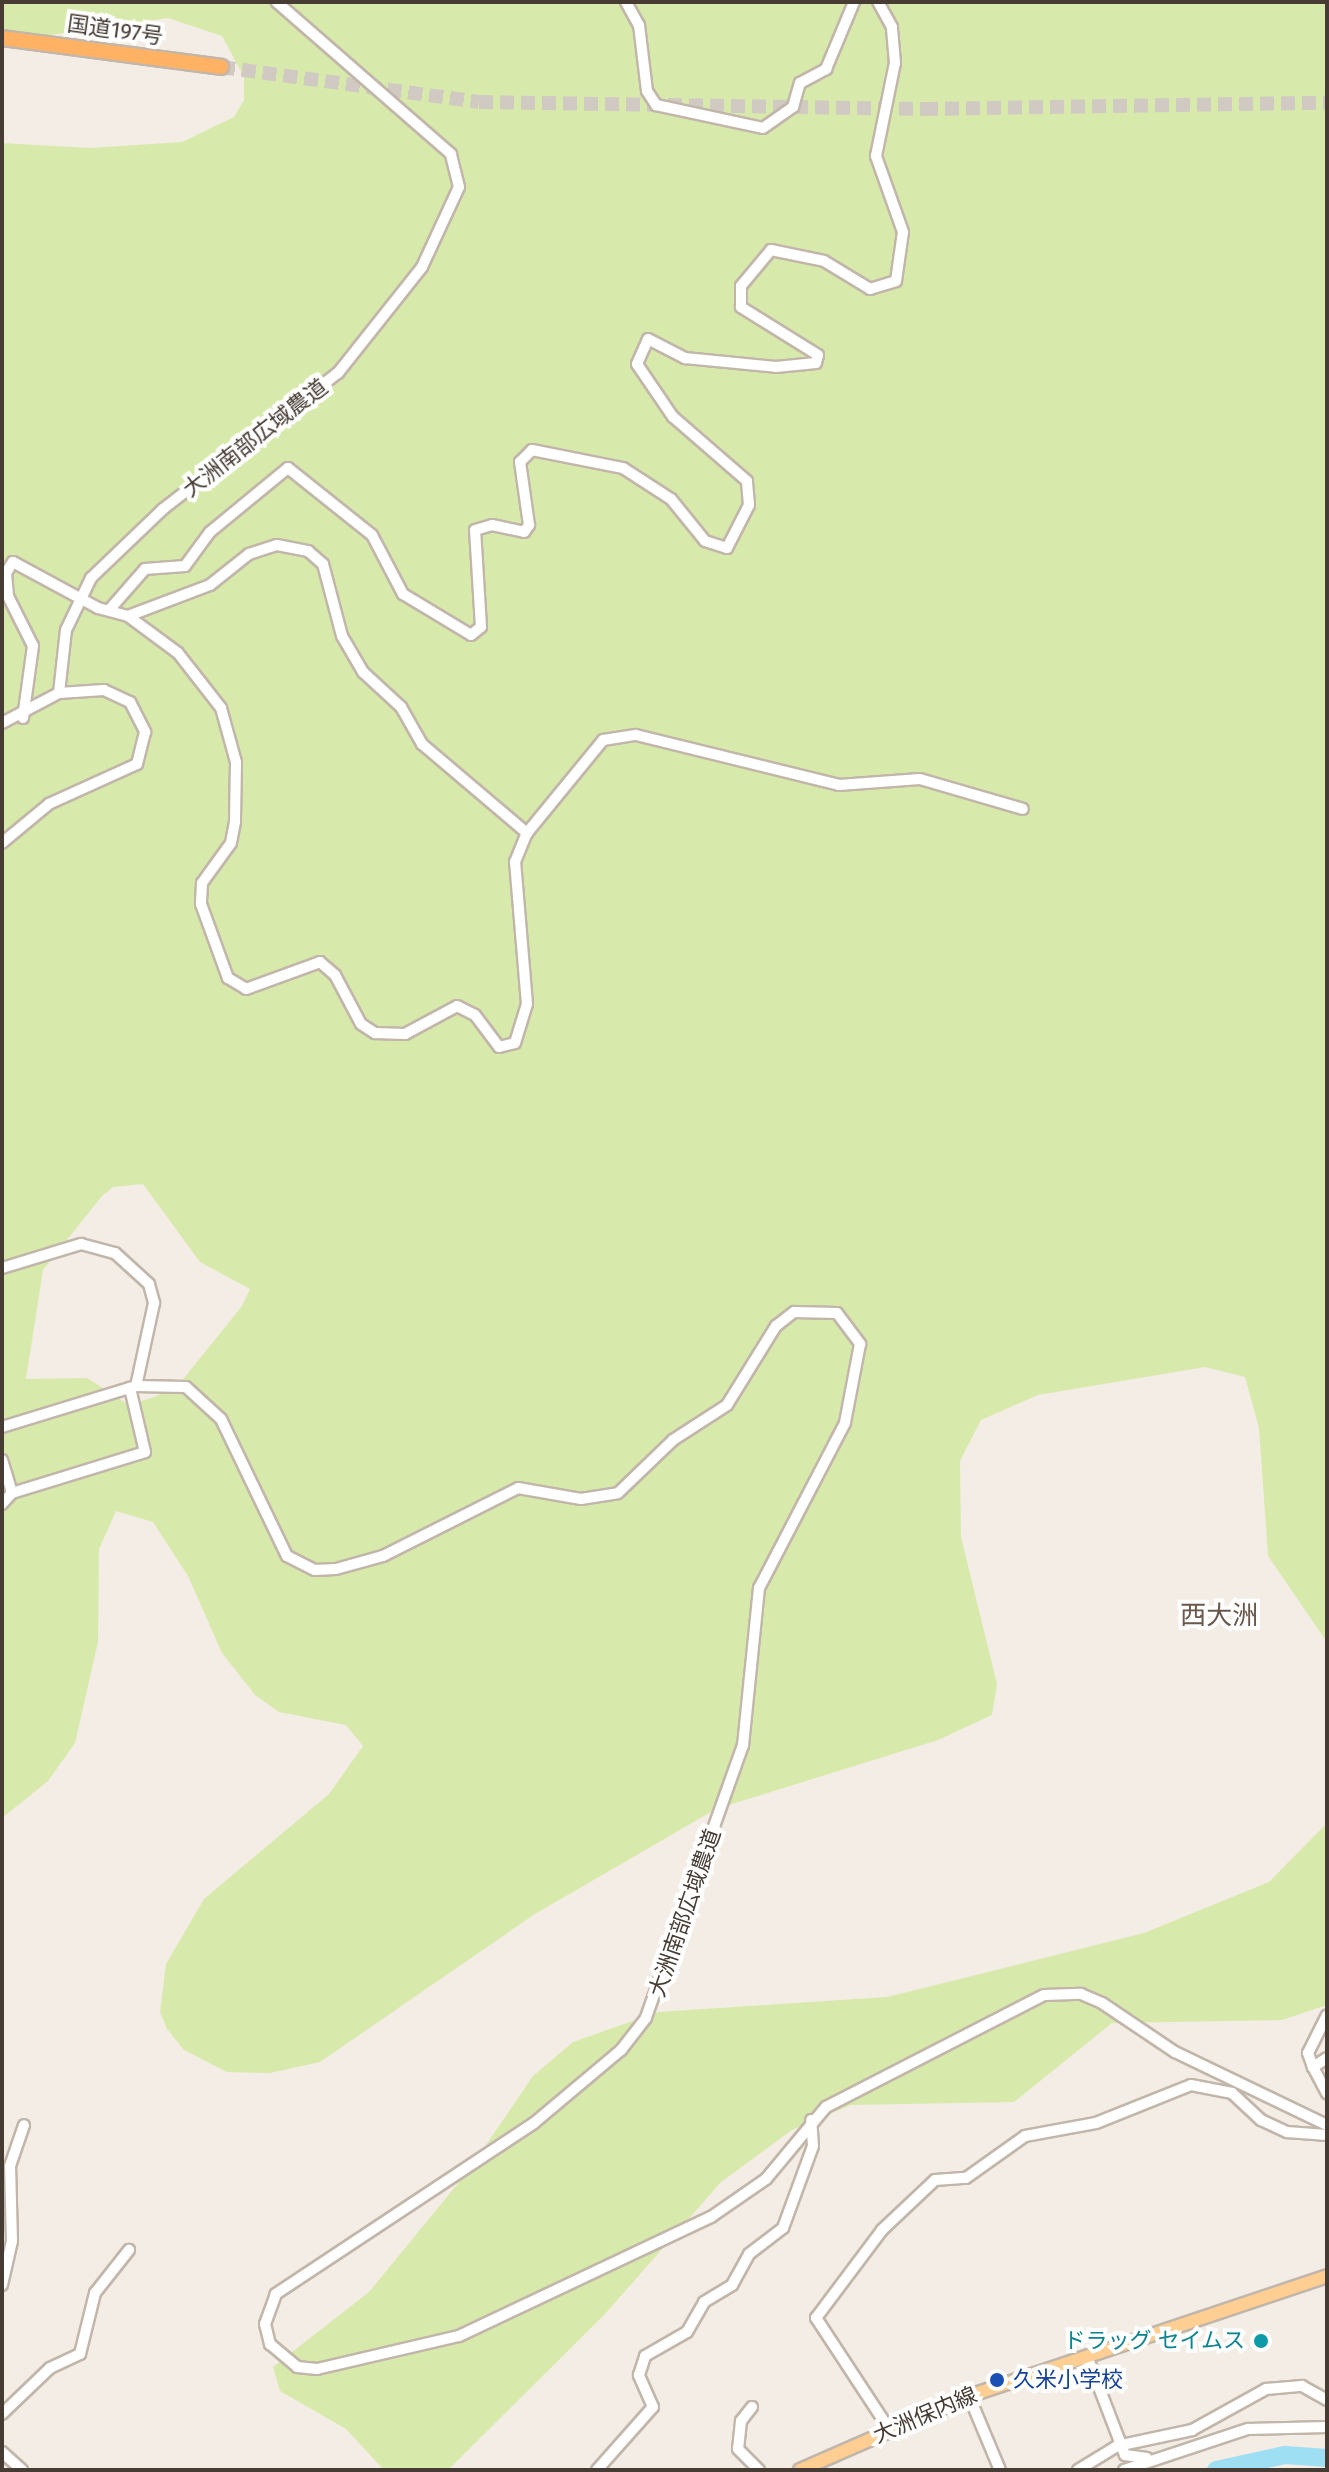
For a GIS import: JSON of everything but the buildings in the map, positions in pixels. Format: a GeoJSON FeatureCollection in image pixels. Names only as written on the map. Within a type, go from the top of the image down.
{"type":"FeatureCollection","features":[{"type":"Feature","properties":{"kind":"highway","name":"国道197号"},"geometry":{"type":"LineString","coordinates":[[2,38],[221,67]]}},
{"type":"Feature","properties":{"kind":"main road","name":"大洲保内線"},"geometry":{"type":"LineString","coordinates":[[804,2469],[969,2396],[1327,2276]]}},
{"type":"Feature","properties":{"kind":"street","name":"大洲南部広域農道"},"geometry":{"type":"LineString","coordinates":[[59,693],[59,657],[79,596],[163,509],[338,373],[422,267],[459,187],[451,154],[277,2]]}},
{"type":"Feature","properties":{"kind":"street"},"geometry":{"type":"LineString","coordinates":[[626,2],[639,25],[647,91],[656,105],[763,128],[793,107],[800,83],[826,69],[854,2]]}},
{"type":"Feature","properties":{"kind":"street"},"geometry":{"type":"LineString","coordinates":[[110,609],[145,569],[185,566],[210,532],[288,468],[372,535],[403,594],[471,635],[481,627],[475,530],[492,525],[524,532],[529,525],[520,462],[532,450],[623,468],[671,499],[705,541],[727,548],[749,505],[747,481],[673,417],[637,364],[648,339],[685,358],[776,367],[816,363],[818,355],[741,307],[741,286],[771,250],[813,257],[870,289],[896,281],[903,232],[876,156],[895,63],[892,27],[878,2]]}},
{"type":"Feature","properties":{"kind":"street"},"geometry":{"type":"LineString","coordinates":[[128,616],[210,585],[249,554],[277,545],[308,551],[323,564],[342,636],[363,672],[401,707],[422,744],[527,833]]}},
{"type":"Feature","properties":{"kind":"street"},"geometry":{"type":"LineString","coordinates":[[23,718],[33,646],[8,596],[6,573],[13,562],[25,565],[79,596],[128,616],[206,684],[232,735],[233,833],[202,883],[201,904],[237,987],[320,962],[335,975],[361,1024],[375,1033],[405,1034],[457,1006],[475,1015],[499,1047],[510,1047],[527,1004],[512,886],[527,833],[589,755],[615,735],[755,760],[839,785],[920,779],[1023,809]]}},
{"type":"Feature","properties":{"kind":"street"},"geometry":{"type":"LineString","coordinates":[[2,723],[23,718],[59,693],[86,690],[130,702],[145,732],[141,757],[120,775],[49,804],[2,843]]}},
{"type":"Feature","properties":{"kind":"street"},"geometry":{"type":"LineString","coordinates":[[2,1268],[81,1244],[115,1253],[149,1284],[154,1303],[133,1387],[145,1452],[12,1493],[2,1504]]}},
{"type":"Feature","properties":{"kind":"street","name":"大洲南部広域農道"},"geometry":{"type":"LineString","coordinates":[[2,1427],[133,1387],[186,1387],[207,1400],[287,1556],[315,1570],[336,1569],[383,1556],[518,1488],[581,1499],[618,1493],[673,1440],[727,1405],[776,1326],[794,1312],[837,1313],[853,1327],[860,1363],[845,1423],[759,1588],[743,1745],[646,2018],[621,2050],[525,2131],[276,2294],[265,2324],[270,2344],[297,2367],[317,2369],[481,2327],[747,2198],[811,2120],[845,2095],[1017,2007],[1064,1992],[1102,2003],[1175,2052],[1327,2125]]}},
{"type":"Feature","properties":{"kind":"street"},"geometry":{"type":"LineString","coordinates":[[2,1460],[12,1493]]}},
{"type":"Feature","properties":{"kind":"street"},"geometry":{"type":"LineString","coordinates":[[1327,2015],[1308,2053],[1327,2093]]}},
{"type":"Feature","properties":{"kind":"street"},"geometry":{"type":"LineString","coordinates":[[1313,2067],[1327,2058]]}},
{"type":"Feature","properties":{"kind":"street"},"geometry":{"type":"LineString","coordinates":[[889,2429],[816,2318],[882,2230],[935,2180],[966,2178],[1025,2136],[1096,2123],[1191,2085],[1232,2093],[1261,2120],[1287,2132],[1327,2135]]}},
{"type":"Feature","properties":{"kind":"street"},"geometry":{"type":"LineString","coordinates":[[597,2470],[653,2407],[639,2375],[645,2356],[687,2332],[704,2302],[732,2285],[749,2254],[783,2228],[813,2146],[811,2120]]}},
{"type":"Feature","properties":{"kind":"street"},"geometry":{"type":"LineString","coordinates":[[2,2285],[12,2241],[10,2166],[24,2125]]}},
{"type":"Feature","properties":{"kind":"street"},"geometry":{"type":"LineString","coordinates":[[2,2414],[50,2368],[80,2354],[95,2293],[129,2250]]}},
{"type":"Feature","properties":{"kind":"street"},"geometry":{"type":"LineString","coordinates":[[1087,2356],[1125,2455],[1161,2458]]}},
{"type":"Feature","properties":{"kind":"street"},"geometry":{"type":"LineString","coordinates":[[1078,2470],[1119,2445],[1192,2430],[1266,2389],[1302,2386],[1327,2400]]}},
{"type":"Feature","properties":{"kind":"street"},"geometry":{"type":"LineString","coordinates":[[969,2396],[1000,2470]]}},
{"type":"Feature","properties":{"kind":"street"},"geometry":{"type":"LineString","coordinates":[[752,2407],[741,2421],[738,2449],[759,2470]]}},
{"type":"Feature","properties":{"kind":"street"},"geometry":{"type":"LineString","coordinates":[[1124,2470],[1276,2424],[1327,2427]]}},
{"type":"Feature","properties":{"kind":"street"},"geometry":{"type":"LineString","coordinates":[[2,2452],[22,2470]]}},
{"type":"Feature","properties":{"kind":"green space"},"geometry":{"type":"Polygon","coordinates":[[[2,2],[1327,2],[1327,1642],[1268,1556],[1259,1428],[1245,1377],[1205,1367],[1038,1395],[981,1420],[960,1461],[961,1537],[997,1684],[992,1715],[938,1740],[716,1809],[535,1914],[320,2062],[270,2073],[227,2072],[184,2050],[167,2029],[160,2012],[166,1964],[204,1899],[329,1794],[363,1746],[346,1725],[279,1712],[255,1695],[222,1653],[188,1576],[153,1522],[116,1511],[99,1549],[98,1642],[75,1743],[48,1781],[2,1818],[2,143],[90,148],[182,142],[234,117],[244,100],[244,77],[222,36],[168,18],[2,42],[2,2]],[[143,1184],[113,1187],[102,1196],[43,1270],[26,1379],[87,1378],[129,1405],[157,1396],[180,1383],[242,1306],[250,1289],[200,1262],[143,1184]]]}},
{"type":"Feature","properties":{"kind":"green space"},"geometry":{"type":"Polygon","coordinates":[[[1327,1823],[1327,2005],[1282,2020],[1112,2023],[1014,2102],[851,2105],[792,2130],[721,2182],[605,2314],[448,2470],[384,2470],[346,2429],[280,2391],[273,2367],[369,2292],[469,2170],[533,2076],[573,2042],[658,2012],[887,1997],[1144,1933],[1269,1882],[1327,1823]]]}},
{"type":"Feature","properties":{"kind":"waterway"},"geometry":{"type":"LineString","coordinates":[[1216,2470],[1285,2455],[1327,2458]]}},
{"type":"Feature","properties":{"kind":"tunnel"},"geometry":{"type":"LineString","coordinates":[[221,67],[479,102],[924,109],[1327,103]]}},
{"type":"Feature","properties":{"kind":"place","name":"ドラッグ セイムス"},"geometry":{"type":"Point","coordinates":[1261,2341]}},
{"type":"Feature","properties":{"kind":"place","name":"久米小学校"},"geometry":{"type":"Point","coordinates":[997,2380]}},
{"type":"Feature","properties":{"kind":"district","name":"西大洲"},"geometry":{"type":"Point","coordinates":[1219,1616]}}]}
